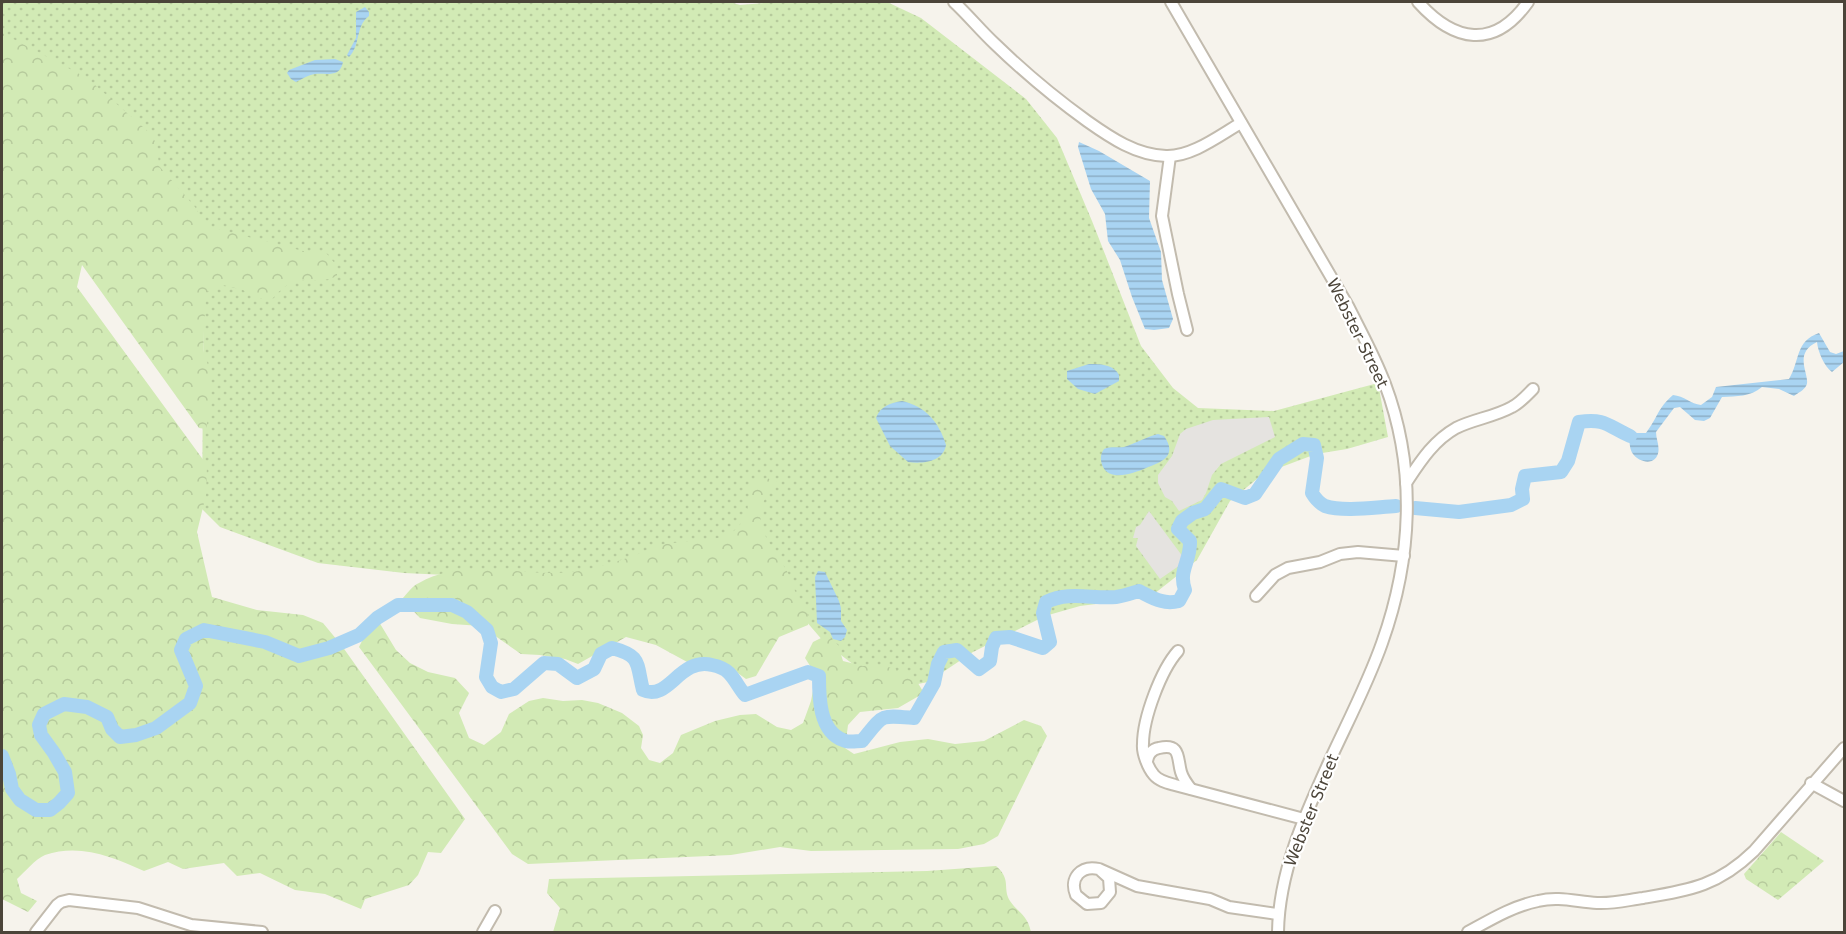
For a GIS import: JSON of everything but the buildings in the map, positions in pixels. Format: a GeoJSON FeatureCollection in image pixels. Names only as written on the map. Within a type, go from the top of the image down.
{"type":"FeatureCollection","features":[{"type":"Feature","properties":{"kind":"street"},"geometry":{"type":"LineString","coordinates":[[954,2],[1052,95],[1121,143],[1137,151],[1170,156],[1193,149],[1241,123]]}},
{"type":"Feature","properties":{"kind":"street","name":"Webster Street"},"geometry":{"type":"LineString","coordinates":[[1171,2],[1366,340],[1391,400],[1403,453],[1407,517],[1404,556],[1397,595],[1382,644],[1289,857],[1277,914],[1278,933]]}},
{"type":"Feature","properties":{"kind":"street"},"geometry":{"type":"LineString","coordinates":[[1418,2],[1443,25],[1457,32],[1480,35],[1504,27],[1517,17],[1528,2]]}},
{"type":"Feature","properties":{"kind":"street"},"geometry":{"type":"LineString","coordinates":[[1170,156],[1162,216],[1187,330]]}},
{"type":"Feature","properties":{"kind":"street"},"geometry":{"type":"LineString","coordinates":[[1406,483],[1427,452],[1441,439],[1471,421],[1489,417],[1512,407],[1533,389]]}},
{"type":"Feature","properties":{"kind":"street"},"geometry":{"type":"LineString","coordinates":[[1256,596],[1275,575],[1288,568],[1320,562],[1340,554],[1358,552],[1404,556]]}},
{"type":"Feature","properties":{"kind":"street"},"geometry":{"type":"LineString","coordinates":[[1178,651],[1166,665],[1161,677],[1143,744],[1153,774],[1157,778],[1191,789],[1304,819]]}},
{"type":"Feature","properties":{"kind":"street"},"geometry":{"type":"LineString","coordinates":[[1147,761],[1148,755],[1155,748],[1168,746],[1172,748],[1179,756],[1182,776],[1191,789]]}},
{"type":"Feature","properties":{"kind":"street"},"geometry":{"type":"LineString","coordinates":[[1468,933],[1497,916],[1538,901],[1562,898],[1607,903],[1683,891],[1705,885],[1727,874],[1745,860],[1845,748]]}},
{"type":"Feature","properties":{"kind":"street"},"geometry":{"type":"LineString","coordinates":[[1812,783],[1845,801]]}},
{"type":"Feature","properties":{"kind":"street"},"geometry":{"type":"LineString","coordinates":[[1099,869],[1137,886],[1210,899],[1229,907],[1277,914]]}},
{"type":"Feature","properties":{"kind":"street"},"geometry":{"type":"LineString","coordinates":[[36,933],[57,905],[69,900],[138,908],[191,925],[262,933]]}},
{"type":"Feature","properties":{"kind":"street"},"geometry":{"type":"LineString","coordinates":[[483,933],[495,911]]}},
{"type":"Feature","properties":{"kind":"green space"},"geometry":{"type":"Polygon","coordinates":[[[2,2],[730,2],[740,5],[775,2],[887,2],[921,18],[1026,99],[1057,138],[1141,346],[1173,388],[1198,408],[1274,411],[1378,383],[1388,437],[1347,449],[1316,454],[1263,474],[1230,501],[1197,560],[1154,594],[1080,606],[1045,616],[973,652],[928,682],[908,686],[871,678],[824,642],[793,606],[577,581],[404,573],[318,563],[220,527],[202,509],[204,244],[2,40],[2,2]]]}},
{"type":"Feature","properties":{"kind":"green space"},"geometry":{"type":"Polygon","coordinates":[[[2,33],[87,78],[151,134],[157,146],[159,166],[195,207],[206,226],[303,251],[327,254],[337,266],[337,276],[319,280],[298,280],[283,288],[273,298],[256,298],[243,290],[223,285],[206,292],[203,350],[210,371],[211,402],[206,429],[199,428],[82,265],[77,287],[207,465],[206,495],[197,532],[212,597],[257,610],[303,615],[323,623],[342,646],[465,819],[441,853],[428,852],[418,875],[409,885],[365,899],[361,909],[325,894],[295,890],[260,873],[237,876],[224,863],[183,869],[168,862],[144,871],[96,853],[71,850],[41,857],[17,879],[21,893],[37,901],[28,912],[2,899],[2,33]]]}},
{"type":"Feature","properties":{"kind":"green space"},"geometry":{"type":"Polygon","coordinates":[[[767,478],[779,483],[762,506],[760,517],[762,528],[807,611],[808,625],[779,637],[756,676],[746,679],[724,663],[689,663],[656,645],[626,637],[578,664],[565,659],[521,654],[481,626],[420,618],[402,599],[416,584],[437,575],[455,571],[474,569],[572,572],[609,564],[660,545],[723,537],[734,531],[742,521],[748,506],[750,484],[767,478]]]}},
{"type":"Feature","properties":{"kind":"green space"},"geometry":{"type":"Polygon","coordinates":[[[379,622],[396,650],[410,663],[428,672],[455,678],[469,693],[459,713],[469,738],[484,745],[501,732],[509,714],[529,701],[543,698],[598,703],[622,713],[639,726],[643,735],[641,748],[649,760],[660,763],[673,753],[681,735],[715,721],[756,714],[777,727],[791,730],[803,723],[811,701],[816,675],[805,658],[813,642],[827,635],[838,645],[843,661],[863,666],[882,665],[913,675],[924,693],[898,708],[860,712],[848,725],[845,748],[854,754],[900,742],[928,739],[955,744],[984,741],[1024,720],[1041,726],[1047,736],[998,836],[984,844],[958,849],[811,851],[780,847],[731,855],[528,864],[512,854],[359,647],[367,631],[379,622]]]}},
{"type":"Feature","properties":{"kind":"green space"},"geometry":{"type":"Polygon","coordinates":[[[1781,832],[1824,861],[1778,900],[1746,879],[1744,874],[1781,832]]]}},
{"type":"Feature","properties":{"kind":"green space"},"geometry":{"type":"Polygon","coordinates":[[[996,866],[1004,876],[1010,901],[1025,918],[1031,932],[553,932],[560,908],[547,893],[549,879],[927,871],[996,866]]]}},
{"type":"Feature","properties":{"kind":"shaded area"},"geometry":{"type":"Polygon","coordinates":[[[1269,417],[1275,437],[1221,464],[1212,475],[1202,500],[1179,511],[1172,501],[1165,497],[1158,483],[1158,475],[1172,456],[1180,434],[1186,429],[1213,420],[1269,417]]]}},
{"type":"Feature","properties":{"kind":"shaded area"},"geometry":{"type":"Polygon","coordinates":[[[1149,511],[1186,561],[1160,579],[1136,546],[1138,538],[1133,538],[1136,527],[1140,525],[1149,511]]]}},
{"type":"Feature","properties":{"kind":"water"},"geometry":{"type":"Polygon","coordinates":[[[365,7],[369,16],[362,25],[353,52],[349,57],[347,55],[356,38],[356,12],[365,7]]]}},
{"type":"Feature","properties":{"kind":"water"},"geometry":{"type":"Polygon","coordinates":[[[335,59],[343,62],[336,73],[312,75],[296,82],[287,73],[289,70],[315,60],[335,59]]]}},
{"type":"Feature","properties":{"kind":"water"},"geometry":{"type":"Polygon","coordinates":[[[1079,142],[1150,181],[1149,218],[1161,252],[1162,280],[1173,319],[1169,328],[1145,329],[1120,260],[1108,241],[1105,214],[1091,189],[1078,147],[1079,142]]]}},
{"type":"Feature","properties":{"kind":"water"},"geometry":{"type":"Polygon","coordinates":[[[1819,333],[1830,352],[1836,354],[1844,351],[1844,362],[1832,372],[1822,358],[1817,342],[1809,347],[1804,359],[1806,386],[1794,396],[1779,389],[1762,387],[1748,394],[1722,397],[1710,418],[1704,421],[1695,420],[1680,407],[1674,408],[1656,432],[1658,453],[1655,459],[1649,462],[1635,457],[1629,440],[1615,430],[1625,426],[1637,433],[1646,433],[1673,395],[1701,405],[1712,397],[1716,387],[1789,379],[1802,346],[1819,333]]]}},
{"type":"Feature","properties":{"kind":"water"},"geometry":{"type":"Polygon","coordinates":[[[1089,364],[1110,367],[1119,375],[1119,381],[1095,394],[1078,389],[1067,379],[1067,371],[1089,364]]]}},
{"type":"Feature","properties":{"kind":"water"},"geometry":{"type":"Polygon","coordinates":[[[902,401],[918,407],[935,422],[946,445],[937,458],[920,463],[908,462],[890,446],[876,418],[883,408],[902,401]]]}},
{"type":"Feature","properties":{"kind":"water"},"geometry":{"type":"Polygon","coordinates":[[[1158,434],[1164,436],[1169,449],[1169,453],[1162,461],[1123,475],[1111,474],[1103,467],[1101,458],[1104,449],[1124,447],[1158,434]]]}},
{"type":"Feature","properties":{"kind":"water"},"geometry":{"type":"Polygon","coordinates":[[[818,571],[825,572],[839,601],[841,621],[847,630],[841,641],[833,639],[830,632],[817,623],[815,577],[818,571]]]}},
{"type":"Feature","properties":{"kind":"waterway"},"geometry":{"type":"LineString","coordinates":[[1415,508],[1459,512],[1511,505],[1523,499],[1522,489],[1525,476],[1561,472],[1568,461],[1579,422],[1601,422],[1630,436]]}},
{"type":"Feature","properties":{"kind":"waterway"},"geometry":{"type":"LineString","coordinates":[[2,756],[12,789],[20,800],[36,810],[50,810],[68,793],[65,772],[41,735],[39,725],[44,714],[64,704],[87,707],[107,717],[112,729],[120,737],[136,735],[156,728],[190,703],[196,686],[181,650],[186,639],[204,630],[265,642],[299,656],[329,648],[359,635],[377,618],[398,605],[452,605],[467,612],[487,630],[491,643],[486,677],[492,687],[501,692],[514,689],[544,663],[558,664],[577,678],[594,669],[601,654],[612,648],[629,654],[633,658],[638,667],[643,690],[652,692],[668,685],[691,667],[701,664],[714,665],[727,672],[745,695],[808,672],[819,676],[822,713],[829,729],[835,736],[845,741],[862,741],[883,718],[914,718],[934,683],[938,664],[944,652],[957,650],[979,669],[990,661],[996,638],[1010,637],[1043,648],[1050,642],[1043,613],[1046,602],[1072,596],[1116,597],[1139,591],[1163,601],[1179,601],[1185,590],[1183,577],[1190,548],[1190,541],[1178,529],[1182,521],[1193,513],[1205,509],[1221,489],[1245,498],[1255,494],[1279,459],[1303,444],[1314,445],[1317,458],[1312,493],[1323,505],[1351,509],[1396,506]]}}]}
